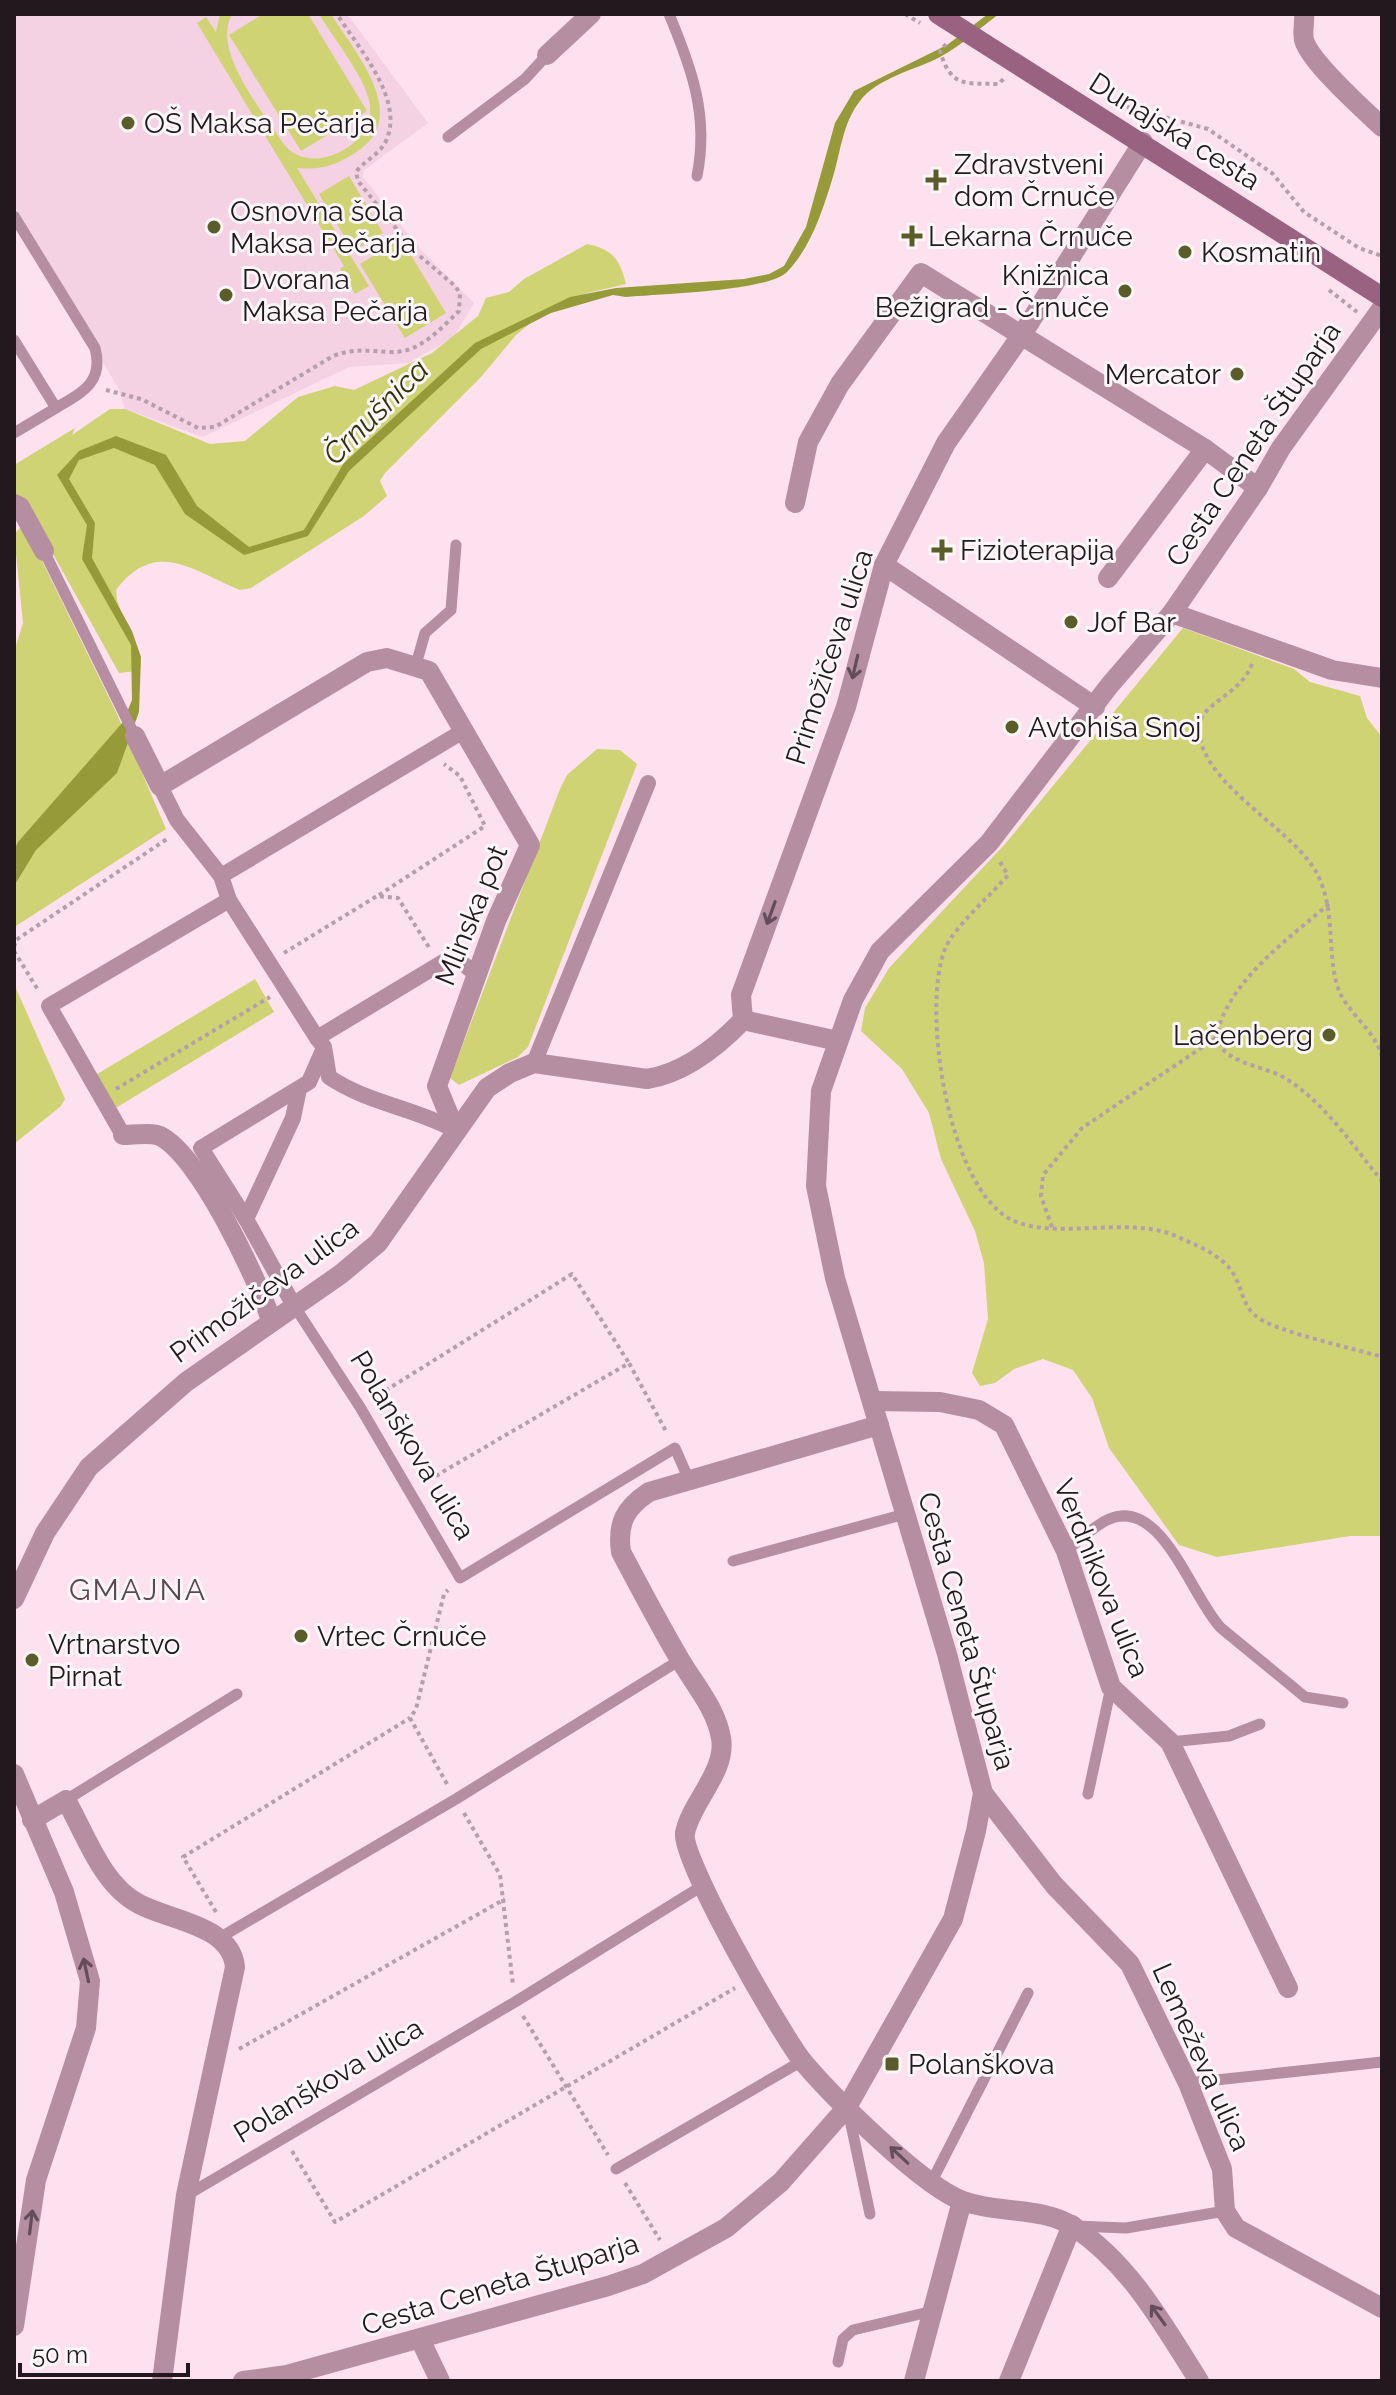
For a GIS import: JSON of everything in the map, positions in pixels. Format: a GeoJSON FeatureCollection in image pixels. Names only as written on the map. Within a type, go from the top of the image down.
{"type":"FeatureCollection","features":[{"type":"Feature","properties":{"kind":"main road","name":"Dunajska cesta"},"geometry":{"type":"LineString","coordinates":[[945,19],[1143,142],[1382,297]]}},
{"type":"Feature","properties":{"kind":"street"},"geometry":{"type":"LineString","coordinates":[[547,55],[591,14]]}},
{"type":"Feature","properties":{"kind":"street"},"geometry":{"type":"LineString","coordinates":[[1304,14],[1304,39],[1308,47],[1334,80],[1382,127]]}},
{"type":"Feature","properties":{"kind":"street","name":"Primožičeva ulica"},"geometry":{"type":"LineString","coordinates":[[743,1020],[741,995],[846,707],[884,565],[946,443],[1023,333],[1143,142]]}},
{"type":"Feature","properties":{"kind":"street"},"geometry":{"type":"LineString","coordinates":[[795,503],[808,442],[827,407],[840,384],[921,273],[1023,333],[1205,449],[1258,488]]}},
{"type":"Feature","properties":{"kind":"street","name":"Cesta Ceneta Štuparja"},"geometry":{"type":"LineString","coordinates":[[243,2381],[287,2378],[608,2286],[672,2259],[726,2228],[781,2182],[847,2107],[953,1919],[983,1793],[947,1654],[835,1278],[816,1186],[821,1091],[853,1000],[880,951],[989,843],[1172,613],[1258,488],[1281,448],[1382,308]]}},
{"type":"Feature","properties":{"kind":"street"},"geometry":{"type":"LineString","coordinates":[[1108,578],[1205,449]]}},
{"type":"Feature","properties":{"kind":"street"},"geometry":{"type":"LineString","coordinates":[[14,504],[20,507],[44,551]]}},
{"type":"Feature","properties":{"kind":"street"},"geometry":{"type":"LineString","coordinates":[[884,565],[1095,707]]}},
{"type":"Feature","properties":{"kind":"street"},"geometry":{"type":"LineString","coordinates":[[1172,613],[1332,670],[1382,678]]}},
{"type":"Feature","properties":{"kind":"street"},"geometry":{"type":"LineString","coordinates":[[160,786],[367,662],[387,658],[415,668]]}},
{"type":"Feature","properties":{"kind":"street","name":"Mlinska pot"},"geometry":{"type":"LineString","coordinates":[[415,668],[429,671],[530,845],[476,974],[437,1086],[455,1130]]}},
{"type":"Feature","properties":{"kind":"street"},"geometry":{"type":"LineString","coordinates":[[221,876],[465,730]]}},
{"type":"Feature","properties":{"kind":"street"},"geometry":{"type":"LineString","coordinates":[[135,736],[177,820],[221,876],[229,900],[321,1042],[329,1077],[351,1092],[430,1116],[455,1130]]}},
{"type":"Feature","properties":{"kind":"street"},"geometry":{"type":"LineString","coordinates":[[648,783],[534,1063],[647,1079],[665,1076],[704,1055],[743,1020],[838,1041]]}},
{"type":"Feature","properties":{"kind":"street"},"geometry":{"type":"LineString","coordinates":[[229,900],[49,1006],[123,1135],[159,1135],[194,1153],[246,1219],[293,1304]]}},
{"type":"Feature","properties":{"kind":"street"},"geometry":{"type":"LineString","coordinates":[[194,1153],[309,1082],[321,1042],[453,956],[476,974]]}},
{"type":"Feature","properties":{"kind":"street","name":"Primožičeva ulica"},"geometry":{"type":"LineString","coordinates":[[14,1599],[45,1533],[89,1467],[186,1382],[293,1304],[341,1274],[378,1243],[487,1088],[510,1073],[534,1063]]}},
{"type":"Feature","properties":{"kind":"street"},"geometry":{"type":"LineString","coordinates":[[246,1219],[293,1118],[299,1089]]}},
{"type":"Feature","properties":{"kind":"street"},"geometry":{"type":"LineString","coordinates":[[194,1153],[248,1264],[271,1320]]}},
{"type":"Feature","properties":{"kind":"street","name":"Verdnikova ulica"},"geometry":{"type":"LineString","coordinates":[[873,1401],[940,1402],[979,1410],[1004,1425],[1066,1551],[1111,1687],[1170,1742],[1288,1988]]}},
{"type":"Feature","properties":{"kind":"street"},"geometry":{"type":"LineString","coordinates":[[879,1425],[649,1492],[632,1503],[623,1517],[619,1535],[621,1552],[680,1660],[708,1703],[722,1742],[720,1757],[685,1834],[687,1854],[702,1886],[802,2061],[914,2170],[962,2201],[1034,2213],[1072,2225],[1158,2312],[1199,2381]]}},
{"type":"Feature","properties":{"kind":"street"},"geometry":{"type":"LineString","coordinates":[[14,1774],[64,1892],[90,1981],[86,2028],[36,2180],[14,2326]]}},
{"type":"Feature","properties":{"kind":"street","name":"Lemeževa ulica"},"geometry":{"type":"LineString","coordinates":[[983,1793],[1054,1885],[1130,1964],[1188,2083],[1222,2169],[1225,2211]]}},
{"type":"Feature","properties":{"kind":"street"},"geometry":{"type":"LineString","coordinates":[[32,1820],[66,1800],[115,1888],[138,1904],[224,1934],[233,1952],[235,1967],[186,2195],[162,2381]]}},
{"type":"Feature","properties":{"kind":"street"},"geometry":{"type":"LineString","coordinates":[[914,2381],[962,2201]]}},
{"type":"Feature","properties":{"kind":"street"},"geometry":{"type":"LineString","coordinates":[[1225,2211],[1236,2228],[1382,2308]]}},
{"type":"Feature","properties":{"kind":"street"},"geometry":{"type":"LineString","coordinates":[[1009,2381],[1072,2225]]}},
{"type":"Feature","properties":{"kind":"street"},"geometry":{"type":"LineString","coordinates":[[420,2339],[440,2381]]}},
{"type":"Feature","properties":{"kind":"lane"},"geometry":{"type":"LineString","coordinates":[[669,14],[695,77],[702,110],[702,154],[697,176]]}},
{"type":"Feature","properties":{"kind":"lane"},"geometry":{"type":"LineString","coordinates":[[448,137],[525,79],[547,55]]}},
{"type":"Feature","properties":{"kind":"lane"},"geometry":{"type":"LineString","coordinates":[[14,216],[95,348],[99,364],[96,379],[85,391],[14,433]]}},
{"type":"Feature","properties":{"kind":"lane"},"geometry":{"type":"LineString","coordinates":[[14,340],[56,408]]}},
{"type":"Feature","properties":{"kind":"lane"},"geometry":{"type":"LineString","coordinates":[[415,668],[425,633],[451,610],[456,545]]}},
{"type":"Feature","properties":{"kind":"lane"},"geometry":{"type":"LineString","coordinates":[[44,551],[135,736]]}},
{"type":"Feature","properties":{"kind":"lane","name":"Polanškova ulica"},"geometry":{"type":"LineString","coordinates":[[293,1304],[360,1407],[460,1578],[675,1448]]}},
{"type":"Feature","properties":{"kind":"lane"},"geometry":{"type":"LineString","coordinates":[[675,1448],[689,1480]]}},
{"type":"Feature","properties":{"kind":"lane"},"geometry":{"type":"LineString","coordinates":[[733,1561],[905,1514]]}},
{"type":"Feature","properties":{"kind":"lane"},"geometry":{"type":"LineString","coordinates":[[1066,1551],[1105,1521],[1119,1515],[1131,1514],[1152,1525],[1170,1548],[1209,1616],[1221,1628],[1305,1697],[1343,1703]]}},
{"type":"Feature","properties":{"kind":"lane"},"geometry":{"type":"LineString","coordinates":[[224,1934],[456,1799],[680,1660]]}},
{"type":"Feature","properties":{"kind":"lane"},"geometry":{"type":"LineString","coordinates":[[1088,1794],[1111,1687]]}},
{"type":"Feature","properties":{"kind":"lane"},"geometry":{"type":"LineString","coordinates":[[66,1800],[237,1694]]}},
{"type":"Feature","properties":{"kind":"lane"},"geometry":{"type":"LineString","coordinates":[[1170,1742],[1229,1736],[1260,1724]]}},
{"type":"Feature","properties":{"kind":"lane","name":"Polanškova ulica"},"geometry":{"type":"LineString","coordinates":[[186,2195],[515,2002],[702,1886]]}},
{"type":"Feature","properties":{"kind":"lane"},"geometry":{"type":"LineString","coordinates":[[932,2181],[1028,1993]]}},
{"type":"Feature","properties":{"kind":"lane"},"geometry":{"type":"LineString","coordinates":[[616,2169],[802,2061]]}},
{"type":"Feature","properties":{"kind":"lane"},"geometry":{"type":"LineString","coordinates":[[1188,2083],[1382,2062]]}},
{"type":"Feature","properties":{"kind":"lane"},"geometry":{"type":"LineString","coordinates":[[847,2107],[870,2214]]}},
{"type":"Feature","properties":{"kind":"lane"},"geometry":{"type":"LineString","coordinates":[[1072,2225],[1126,2228],[1225,2211]]}},
{"type":"Feature","properties":{"kind":"lane"},"geometry":{"type":"LineString","coordinates":[[838,2362],[843,2339],[853,2330],[933,2311]]}},
{"type":"Feature","properties":{"kind":"path"},"geometry":{"type":"LineString","coordinates":[[96,379],[101,388],[141,399],[198,428],[215,427],[333,356],[364,349],[402,351],[418,345],[459,311],[461,301],[454,285],[415,252],[358,181],[356,172],[385,144],[390,131],[390,105],[337,14]]}},
{"type":"Feature","properties":{"kind":"path"},"geometry":{"type":"LineString","coordinates":[[942,46],[940,51],[946,71],[961,83],[999,84]]}},
{"type":"Feature","properties":{"kind":"path","name":"Dunajska cesta"},"geometry":{"type":"LineString","coordinates":[[1125,106],[1138,113],[1208,129],[1272,173],[1304,212],[1359,248],[1382,256]]}},
{"type":"Feature","properties":{"kind":"path"},"geometry":{"type":"LineString","coordinates":[[1249,638],[1252,666],[1242,685],[1204,711],[1199,728],[1207,752],[1230,789],[1289,839],[1313,868],[1329,904],[1338,988],[1378,1042],[1382,1057]]}},
{"type":"Feature","properties":{"kind":"path"},"geometry":{"type":"LineString","coordinates":[[269,963],[485,826],[460,776],[427,751]]}},
{"type":"Feature","properties":{"kind":"path"},"geometry":{"type":"LineString","coordinates":[[49,1006],[14,949],[16,940],[186,829]]}},
{"type":"Feature","properties":{"kind":"path"},"geometry":{"type":"LineString","coordinates":[[989,843],[1008,875],[946,945],[936,980],[943,1079],[956,1133],[988,1202],[1012,1220],[1052,1227],[1164,1230],[1213,1253],[1233,1273],[1245,1305],[1261,1320],[1382,1357]]}},
{"type":"Feature","properties":{"kind":"path"},"geometry":{"type":"LineString","coordinates":[[377,896],[398,898],[439,965]]}},
{"type":"Feature","properties":{"kind":"path"},"geometry":{"type":"LineString","coordinates":[[1329,904],[1240,988],[1220,1018],[1216,1038],[1227,1056],[1274,1072],[1301,1088],[1382,1181]]}},
{"type":"Feature","properties":{"kind":"path"},"geometry":{"type":"LineString","coordinates":[[100,1098],[285,988]]}},
{"type":"Feature","properties":{"kind":"path"},"geometry":{"type":"LineString","coordinates":[[1052,1227],[1041,1196],[1043,1175],[1082,1128],[1216,1038]]}},
{"type":"Feature","properties":{"kind":"path"},"geometry":{"type":"LineString","coordinates":[[360,1407],[572,1274],[629,1363],[675,1448]]}},
{"type":"Feature","properties":{"kind":"path"},"geometry":{"type":"LineString","coordinates":[[410,1491],[629,1363]]}},
{"type":"Feature","properties":{"kind":"path"},"geometry":{"type":"LineString","coordinates":[[224,1934],[183,1857],[410,1718],[416,1709],[444,1594],[460,1578]]}},
{"type":"Feature","properties":{"kind":"path"},"geometry":{"type":"LineString","coordinates":[[410,1718],[500,1875],[515,2002],[672,2259]]}},
{"type":"Feature","properties":{"kind":"path"},"geometry":{"type":"LineString","coordinates":[[216,2062],[505,1899]]}},
{"type":"Feature","properties":{"kind":"path"},"geometry":{"type":"LineString","coordinates":[[284,2138],[335,2222],[568,2089],[753,1977]]}},
{"type":"Feature","properties":{"kind":"shaded area","name":"Osnovna šola Maksa Pečarja"},"geometry":{"type":"Polygon","coordinates":[[[14,14],[347,14],[428,123],[364,170],[363,177],[420,249],[474,303],[453,338],[408,363],[349,367],[203,437],[125,409],[119,390],[14,204],[14,14]]]}},
{"type":"Feature","properties":{"kind":"shaded area","name":"Črnušnica"},"geometry":{"type":"Polygon","coordinates":[[[988,14],[999,14],[948,53],[886,80],[860,101],[846,129],[815,229],[803,252],[787,272],[759,284],[737,287],[626,297],[613,295],[551,313],[481,349],[349,471],[308,536],[244,555],[185,514],[155,465],[114,448],[79,460],[69,479],[95,523],[92,558],[132,631],[141,657],[139,712],[117,773],[36,850],[14,886],[14,850],[18,842],[123,722],[132,700],[131,645],[82,559],[87,525],[57,475],[79,451],[116,436],[166,455],[197,506],[249,547],[304,530],[344,463],[475,343],[570,297],[616,288],[744,279],[769,274],[784,266],[806,227],[835,123],[854,91],[947,45],[988,14]]]}},
{"type":"Feature","properties":{"kind":"green space"},"geometry":{"type":"Polygon","coordinates":[[[220,14],[232,14],[227,29],[228,45],[242,80],[283,143],[294,153],[308,158],[323,158],[338,153],[352,145],[369,120],[370,105],[363,84],[319,14],[331,14],[374,85],[379,103],[379,122],[372,138],[355,153],[334,164],[320,168],[297,168],[369,286],[355,294],[340,269],[344,266],[197,23],[206,17],[216,32],[220,14]]]}},
{"type":"Feature","properties":{"kind":"green space"},"geometry":{"type":"Polygon","coordinates":[[[263,14],[308,14],[367,111],[301,151],[229,35],[263,14]]]}},
{"type":"Feature","properties":{"kind":"green space"},"geometry":{"type":"Polygon","coordinates":[[[349,176],[383,233],[353,251],[319,194],[349,176]]]}},
{"type":"Feature","properties":{"kind":"green space"},"geometry":{"type":"Polygon","coordinates":[[[401,239],[446,313],[405,338],[360,264],[401,239]]]}},
{"type":"Feature","properties":{"kind":"green space"},"geometry":{"type":"Polygon","coordinates":[[[587,244],[614,256],[626,284],[587,293],[549,308],[516,335],[481,377],[385,473],[380,481],[387,496],[364,516],[251,588],[240,590],[175,563],[145,565],[131,574],[116,590],[139,663],[137,671],[119,673],[27,507],[14,497],[14,465],[75,428],[72,435],[110,409],[125,409],[210,444],[245,441],[298,397],[335,386],[354,390],[432,353],[478,316],[486,298],[509,292],[524,279],[587,244]]]}},
{"type":"Feature","properties":{"kind":"green space"},"geometry":{"type":"Polygon","coordinates":[[[24,524],[116,712],[166,829],[16,926],[14,932],[14,652],[23,623],[14,534],[24,524]]]}},
{"type":"Feature","properties":{"kind":"green space"},"geometry":{"type":"Polygon","coordinates":[[[1183,628],[1294,669],[1310,682],[1360,696],[1367,718],[1382,737],[1382,1536],[1350,1536],[1217,1557],[1179,1545],[1109,1448],[1092,1398],[1073,1370],[1043,1359],[1014,1369],[995,1383],[980,1386],[972,1373],[988,1319],[984,1263],[975,1231],[941,1159],[929,1113],[902,1069],[861,1031],[865,1008],[889,968],[1005,844],[1183,628]]]}},
{"type":"Feature","properties":{"kind":"green space"},"geometry":{"type":"Polygon","coordinates":[[[597,749],[620,750],[637,764],[528,1047],[518,1057],[459,1085],[450,1078],[560,789],[567,775],[597,749]]]}},
{"type":"Feature","properties":{"kind":"green space"},"geometry":{"type":"Polygon","coordinates":[[[255,979],[274,1012],[114,1109],[94,1076],[255,979]]]}},
{"type":"Feature","properties":{"kind":"green space"},"geometry":{"type":"Polygon","coordinates":[[[14,984],[65,1099],[61,1106],[14,1144],[14,984]]]}},
{"type":"Feature","properties":{"kind":"place","name":"OŠ Maksa Pečarja"},"geometry":{"type":"Point","coordinates":[128,123]}},
{"type":"Feature","properties":{"kind":"place","name":"Zdravstveni dom Črnuče"},"geometry":{"type":"Point","coordinates":[936,180]}},
{"type":"Feature","properties":{"kind":"place","name":"Osnovna šola Maksa Pečarja"},"geometry":{"type":"Point","coordinates":[214,227]}},
{"type":"Feature","properties":{"kind":"place","name":"Lekarna Črnuče"},"geometry":{"type":"Point","coordinates":[912,236]}},
{"type":"Feature","properties":{"kind":"place","name":"Kosmatin"},"geometry":{"type":"Point","coordinates":[1185,252]}},
{"type":"Feature","properties":{"kind":"place","name":"Knižnica Bežigrad - Črnuče"},"geometry":{"type":"Point","coordinates":[1125,291]}},
{"type":"Feature","properties":{"kind":"place","name":"Dvorana Maksa Pečarja"},"geometry":{"type":"Point","coordinates":[226,295]}},
{"type":"Feature","properties":{"kind":"place","name":"Mercator"},"geometry":{"type":"Point","coordinates":[1237,374]}},
{"type":"Feature","properties":{"kind":"place","name":"Fizioterapija"},"geometry":{"type":"Point","coordinates":[942,550]}},
{"type":"Feature","properties":{"kind":"place","name":"Jof Bar"},"geometry":{"type":"Point","coordinates":[1071,622]}},
{"type":"Feature","properties":{"kind":"place","name":"Avtohiša Snoj"},"geometry":{"type":"Point","coordinates":[1012,727]}},
{"type":"Feature","properties":{"kind":"place","name":"Lačenberg"},"geometry":{"type":"Point","coordinates":[1329,1035]}},
{"type":"Feature","properties":{"kind":"place","name":"Vrtec Črnuče"},"geometry":{"type":"Point","coordinates":[301,1636]}},
{"type":"Feature","properties":{"kind":"place","name":"Vrtnarstvo Pirnat"},"geometry":{"type":"Point","coordinates":[32,1660]}},
{"type":"Feature","properties":{"kind":"place","name":"Polanškova"},"geometry":{"type":"Point","coordinates":[892,2064]}},
{"type":"Feature","properties":{"kind":"district","name":"GMAJNA"},"geometry":{"type":"Point","coordinates":[138,1590]}}]}
